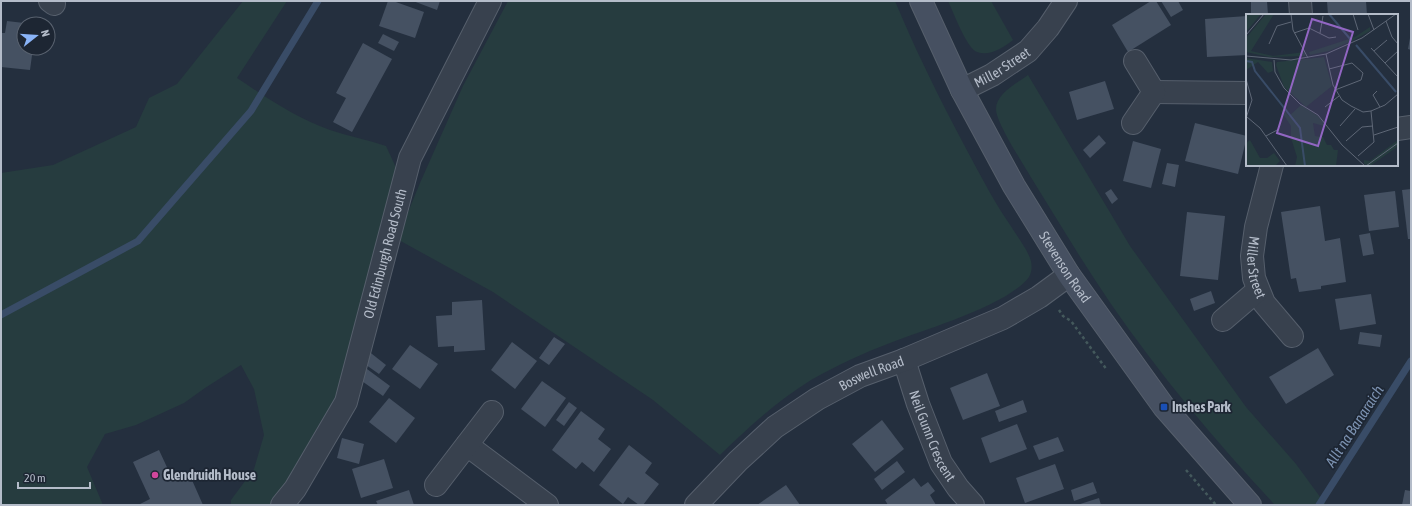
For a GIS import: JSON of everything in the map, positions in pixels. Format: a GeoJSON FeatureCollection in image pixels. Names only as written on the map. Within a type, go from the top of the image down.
{"type":"FeatureCollection","features":[{"type":"Feature","properties":{"kind":"street","name":"Old Edinburgh Road South"},"geometry":{"type":"LineString","coordinates":[[282,505],[295,489],[346,402],[410,158],[490,1]]}},
{"type":"Feature","properties":{"kind":"street","name":"Stevenson Road"},"geometry":{"type":"LineString","coordinates":[[921,1],[962,90],[1014,186],[1069,274],[1164,407],[1250,505]]}},
{"type":"Feature","properties":{"kind":"street","name":"Miller Street"},"geometry":{"type":"LineString","coordinates":[[962,90],[992,75],[1028,50],[1048,28],[1066,1]]}},
{"type":"Feature","properties":{"kind":"street"},"geometry":{"type":"LineString","coordinates":[[1300,1],[1301,14]]}},
{"type":"Feature","properties":{"kind":"street"},"geometry":{"type":"LineString","coordinates":[[1135,61],[1154,92]]}},
{"type":"Feature","properties":{"kind":"street"},"geometry":{"type":"LineString","coordinates":[[1154,92],[1246,93]]}},
{"type":"Feature","properties":{"kind":"street"},"geometry":{"type":"LineString","coordinates":[[1133,123],[1154,92]]}},
{"type":"Feature","properties":{"kind":"street"},"geometry":{"type":"LineString","coordinates":[[1398,130],[1411,127]]}},
{"type":"Feature","properties":{"kind":"street","name":"Miller Street"},"geometry":{"type":"LineString","coordinates":[[1272,166],[1257,221],[1252,256],[1254,278],[1264,303],[1292,336]]}},
{"type":"Feature","properties":{"kind":"street","name":"Boswell Road"},"geometry":{"type":"LineString","coordinates":[[696,505],[738,461],[775,427],[817,398],[860,376],[904,360],[1003,318],[1039,297],[1069,274]]}},
{"type":"Feature","properties":{"kind":"street"},"geometry":{"type":"LineString","coordinates":[[1223,320],[1258,290]]}},
{"type":"Feature","properties":{"kind":"street","name":"Neil Gunn Crescent"},"geometry":{"type":"LineString","coordinates":[[904,360],[918,404],[941,462],[958,488],[973,505]]}},
{"type":"Feature","properties":{"kind":"street"},"geometry":{"type":"LineString","coordinates":[[436,484],[492,412]]}},
{"type":"Feature","properties":{"kind":"street"},"geometry":{"type":"LineString","coordinates":[[467,445],[547,505]]}},
{"type":"Feature","properties":{"kind":"green space"},"geometry":{"type":"Polygon","coordinates":[[[243,1],[287,1],[237,78],[259,93],[305,120],[330,130],[386,146],[398,172],[341,402],[275,505],[231,505],[231,500],[254,469],[264,435],[254,389],[241,365],[184,403],[136,425],[105,434],[87,467],[103,505],[1,505],[1,173],[53,165],[136,127],[149,98],[177,84],[243,1]]]}},
{"type":"Feature","properties":{"kind":"green space"},"geometry":{"type":"Polygon","coordinates":[[[508,1],[895,1],[939,97],[992,197],[1028,254],[1032,265],[1029,277],[1019,287],[985,307],[965,316],[870,351],[811,380],[775,406],[720,455],[653,400],[493,292],[397,239],[463,86],[508,1]]]}},
{"type":"Feature","properties":{"kind":"green space"},"geometry":{"type":"Polygon","coordinates":[[[948,1],[991,1],[1013,40],[992,52],[977,52],[969,44],[965,37],[948,1]]]}},
{"type":"Feature","properties":{"kind":"green space"},"geometry":{"type":"Polygon","coordinates":[[[1028,75],[1130,246],[1246,407],[1296,464],[1326,505],[1275,505],[1189,408],[1111,304],[1081,258],[1000,124],[996,109],[999,98],[1008,89],[1028,75]]]}},
{"type":"Feature","properties":{"kind":"building"},"geometry":{"type":"Polygon","coordinates":[[[388,1],[393,1],[424,12],[415,38],[379,26],[388,1]]]}},
{"type":"Feature","properties":{"kind":"building"},"geometry":{"type":"Polygon","coordinates":[[[413,1],[440,1],[437,10],[413,1]]]}},
{"type":"Feature","properties":{"kind":"building"},"geometry":{"type":"Polygon","coordinates":[[[1151,1],[1156,1],[1171,25],[1128,52],[1112,25],[1151,1]]]}},
{"type":"Feature","properties":{"kind":"building"},"geometry":{"type":"Polygon","coordinates":[[[1161,1],[1178,1],[1183,10],[1171,17],[1161,1]]]}},
{"type":"Feature","properties":{"kind":"building"},"geometry":{"type":"Polygon","coordinates":[[[1251,1],[1267,1],[1268,14],[1251,14],[1251,1]]]}},
{"type":"Feature","properties":{"kind":"building"},"geometry":{"type":"Polygon","coordinates":[[[1327,1],[1366,1],[1367,14],[1328,14],[1327,1]]]}},
{"type":"Feature","properties":{"kind":"building"},"geometry":{"type":"Polygon","coordinates":[[[1246,16],[1246,55],[1207,57],[1205,19],[1246,16]]]}},
{"type":"Feature","properties":{"kind":"building"},"geometry":{"type":"Polygon","coordinates":[[[7,21],[16,22],[16,56],[32,56],[30,70],[1,67],[1,33],[5,33],[7,21]]]}},
{"type":"Feature","properties":{"kind":"building"},"geometry":{"type":"Polygon","coordinates":[[[383,34],[399,42],[394,51],[378,43],[383,34]]]}},
{"type":"Feature","properties":{"kind":"building"},"geometry":{"type":"Polygon","coordinates":[[[1411,38],[1411,50],[1408,49],[1411,38]]]}},
{"type":"Feature","properties":{"kind":"building"},"geometry":{"type":"Polygon","coordinates":[[[363,43],[392,59],[352,132],[333,122],[346,98],[336,93],[363,43]]]}},
{"type":"Feature","properties":{"kind":"building"},"geometry":{"type":"Polygon","coordinates":[[[1105,81],[1114,109],[1077,120],[1069,92],[1105,81]]]}},
{"type":"Feature","properties":{"kind":"building"},"geometry":{"type":"Polygon","coordinates":[[[1195,123],[1246,136],[1238,174],[1185,161],[1195,123]]]}},
{"type":"Feature","properties":{"kind":"building"},"geometry":{"type":"Polygon","coordinates":[[[1099,135],[1106,143],[1090,158],[1083,150],[1099,135]]]}},
{"type":"Feature","properties":{"kind":"building"},"geometry":{"type":"Polygon","coordinates":[[[1133,141],[1161,149],[1151,188],[1123,181],[1133,141]]]}},
{"type":"Feature","properties":{"kind":"building"},"geometry":{"type":"Polygon","coordinates":[[[1167,163],[1179,165],[1175,187],[1162,184],[1167,163]]]}},
{"type":"Feature","properties":{"kind":"building"},"geometry":{"type":"Polygon","coordinates":[[[1111,189],[1118,199],[1112,204],[1105,193],[1111,189]]]}},
{"type":"Feature","properties":{"kind":"building"},"geometry":{"type":"Polygon","coordinates":[[[1411,189],[1411,239],[1408,239],[1402,190],[1411,189]]]}},
{"type":"Feature","properties":{"kind":"building"},"geometry":{"type":"Polygon","coordinates":[[[1395,191],[1399,227],[1369,231],[1364,195],[1395,191]]]}},
{"type":"Feature","properties":{"kind":"building"},"geometry":{"type":"Polygon","coordinates":[[[1320,206],[1325,241],[1340,238],[1346,282],[1321,286],[1321,289],[1299,292],[1296,278],[1291,279],[1281,212],[1320,206]]]}},
{"type":"Feature","properties":{"kind":"building"},"geometry":{"type":"Polygon","coordinates":[[[1187,212],[1225,216],[1218,280],[1180,276],[1187,212]]]}},
{"type":"Feature","properties":{"kind":"building"},"geometry":{"type":"Polygon","coordinates":[[[1370,233],[1374,254],[1363,256],[1359,235],[1370,233]]]}},
{"type":"Feature","properties":{"kind":"building"},"geometry":{"type":"Polygon","coordinates":[[[1211,291],[1215,303],[1194,311],[1190,299],[1211,291]]]}},
{"type":"Feature","properties":{"kind":"building"},"geometry":{"type":"Polygon","coordinates":[[[1371,294],[1376,324],[1340,330],[1335,299],[1371,294]]]}},
{"type":"Feature","properties":{"kind":"building"},"geometry":{"type":"Polygon","coordinates":[[[482,300],[485,350],[454,352],[454,346],[438,347],[436,316],[452,315],[452,302],[482,300]]]}},
{"type":"Feature","properties":{"kind":"building"},"geometry":{"type":"Polygon","coordinates":[[[1360,332],[1382,335],[1380,347],[1358,344],[1360,332]]]}},
{"type":"Feature","properties":{"kind":"building"},"geometry":{"type":"Polygon","coordinates":[[[554,337],[565,344],[549,365],[539,358],[554,337]]]}},
{"type":"Feature","properties":{"kind":"building"},"geometry":{"type":"Polygon","coordinates":[[[512,342],[537,361],[515,389],[491,370],[512,342]]]}},
{"type":"Feature","properties":{"kind":"building"},"geometry":{"type":"Polygon","coordinates":[[[410,345],[438,364],[420,389],[392,369],[410,345]]]}},
{"type":"Feature","properties":{"kind":"building"},"geometry":{"type":"Polygon","coordinates":[[[1318,348],[1334,375],[1286,404],[1269,377],[1318,348]]]}},
{"type":"Feature","properties":{"kind":"building"},"geometry":{"type":"Polygon","coordinates":[[[367,350],[386,365],[379,374],[359,360],[367,350]]]}},
{"type":"Feature","properties":{"kind":"building"},"geometry":{"type":"Polygon","coordinates":[[[367,369],[390,386],[383,396],[359,379],[367,369]]]}},
{"type":"Feature","properties":{"kind":"building"},"geometry":{"type":"Polygon","coordinates":[[[987,373],[1000,406],[963,420],[950,388],[987,373]]]}},
{"type":"Feature","properties":{"kind":"building"},"geometry":{"type":"Polygon","coordinates":[[[542,381],[566,398],[545,427],[521,409],[542,381]]]}},
{"type":"Feature","properties":{"kind":"building"},"geometry":{"type":"Polygon","coordinates":[[[389,398],[415,418],[396,443],[369,422],[389,398]]]}},
{"type":"Feature","properties":{"kind":"building"},"geometry":{"type":"Polygon","coordinates":[[[1023,400],[1027,412],[999,422],[995,411],[1023,400]]]}},
{"type":"Feature","properties":{"kind":"building"},"geometry":{"type":"Polygon","coordinates":[[[569,402],[577,408],[564,426],[556,420],[569,402]]]}},
{"type":"Feature","properties":{"kind":"building"},"geometry":{"type":"Polygon","coordinates":[[[581,411],[605,429],[598,439],[611,449],[594,472],[582,462],[576,469],[552,450],[581,411]]]}},
{"type":"Feature","properties":{"kind":"building"},"geometry":{"type":"Polygon","coordinates":[[[882,420],[904,449],[875,472],[852,444],[882,420]]]}},
{"type":"Feature","properties":{"kind":"building"},"geometry":{"type":"Polygon","coordinates":[[[1017,424],[1027,449],[990,463],[981,438],[1017,424]]]}},
{"type":"Feature","properties":{"kind":"building"},"geometry":{"type":"Polygon","coordinates":[[[1058,437],[1064,451],[1039,460],[1033,446],[1058,437]]]}},
{"type":"Feature","properties":{"kind":"building"},"geometry":{"type":"Polygon","coordinates":[[[342,438],[364,444],[359,464],[337,458],[342,438]]]}},
{"type":"Feature","properties":{"kind":"building"},"geometry":{"type":"Polygon","coordinates":[[[629,445],[652,463],[645,473],[659,484],[643,505],[639,505],[628,497],[623,504],[599,485],[629,445]]]}},
{"type":"Feature","properties":{"kind":"building","name":"Glendruidh House"},"geometry":{"type":"Polygon","coordinates":[[[159,450],[172,478],[188,471],[203,505],[138,505],[150,499],[133,462],[159,450]]]}},
{"type":"Feature","properties":{"kind":"building"},"geometry":{"type":"Polygon","coordinates":[[[384,459],[393,488],[361,498],[352,469],[384,459]]]}},
{"type":"Feature","properties":{"kind":"building"},"geometry":{"type":"Polygon","coordinates":[[[897,461],[905,472],[882,490],[874,479],[897,461]]]}},
{"type":"Feature","properties":{"kind":"building"},"geometry":{"type":"Polygon","coordinates":[[[1055,464],[1064,489],[1025,503],[1016,478],[1055,464]]]}},
{"type":"Feature","properties":{"kind":"building"},"geometry":{"type":"Polygon","coordinates":[[[914,478],[921,487],[928,482],[935,491],[930,495],[936,505],[888,505],[885,500],[914,478]]]}},
{"type":"Feature","properties":{"kind":"building"},"geometry":{"type":"Polygon","coordinates":[[[1093,482],[1097,493],[1074,501],[1071,490],[1093,482]]]}},
{"type":"Feature","properties":{"kind":"building"},"geometry":{"type":"Polygon","coordinates":[[[786,485],[800,505],[757,505],[786,485]]]}},
{"type":"Feature","properties":{"kind":"building"},"geometry":{"type":"Polygon","coordinates":[[[409,490],[414,505],[378,505],[376,501],[409,490]]]}},
{"type":"Feature","properties":{"kind":"building"},"geometry":{"type":"Polygon","coordinates":[[[1405,490],[1411,491],[1411,505],[1402,505],[1405,490]]]}},
{"type":"Feature","properties":{"kind":"building"},"geometry":{"type":"Polygon","coordinates":[[[1099,498],[1101,505],[1077,505],[1099,498]]]}},
{"type":"Feature","properties":{"kind":"waterway"},"geometry":{"type":"LineString","coordinates":[[1,315],[138,241],[251,111],[318,1]]}},
{"type":"Feature","properties":{"kind":"waterway","name":"Allt na Banaraich"},"geometry":{"type":"LineString","coordinates":[[1319,505],[1411,361]]}},
{"type":"Feature","properties":{"kind":"place","name":"Inshes Park"},"geometry":{"type":"Point","coordinates":[1164,407]}},
{"type":"Feature","properties":{"kind":"place","name":"Glendruidh House"},"geometry":{"type":"Point","coordinates":[155,475]}}]}
